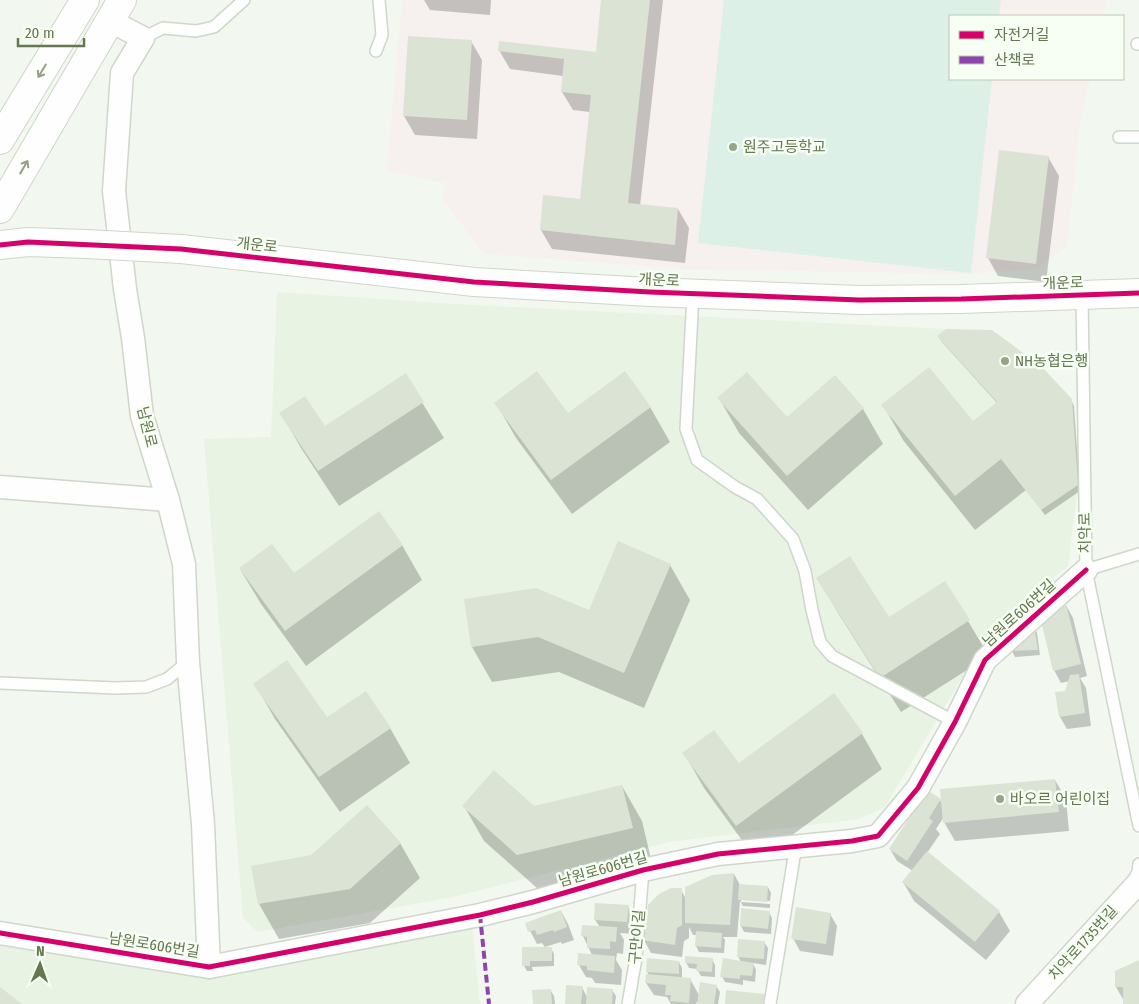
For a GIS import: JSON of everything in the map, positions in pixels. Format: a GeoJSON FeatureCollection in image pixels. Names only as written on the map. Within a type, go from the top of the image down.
{"type":"FeatureCollection","features":[{"type":"Feature","properties":{"kind":"street"},"geometry":{"type":"LineString","coordinates":[[0,140],[86,0]]}},
{"type":"Feature","properties":{"kind":"street"},"geometry":{"type":"LineString","coordinates":[[0,209],[116,10],[143,38]]}},
{"type":"Feature","properties":{"kind":"street","name":"남원로"},"geometry":{"type":"LineString","coordinates":[[143,38],[122,73],[114,191],[142,416],[168,500],[184,564],[188,662]]}},
{"type":"Feature","properties":{"kind":"street","name":"개운로"},"geometry":{"type":"LineString","coordinates":[[0,245],[28,242],[180,249],[474,282],[693,294],[859,300],[1139,293]]}},
{"type":"Feature","properties":{"kind":"street"},"geometry":{"type":"LineString","coordinates":[[0,486],[168,500]]}},
{"type":"Feature","properties":{"kind":"street","name":"남원로606번길"},"geometry":{"type":"LineString","coordinates":[[0,933],[208,967],[480,915],[533,902],[643,870],[718,854],[878,836],[918,788],[955,722],[985,660],[1086,570]]}},
{"type":"Feature","properties":{"kind":"street","name":"남원로606번길"},"geometry":{"type":"LineString","coordinates":[[188,662],[203,824],[208,967]]}},
{"type":"Feature","properties":{"kind":"street","name":"치악로1735번길"},"geometry":{"type":"LineString","coordinates":[[1027,1004],[1139,882]]}},
{"type":"Feature","properties":{"kind":"lane"},"geometry":{"type":"LineString","coordinates":[[143,38],[163,28],[196,31],[214,27],[244,0]]}},
{"type":"Feature","properties":{"kind":"lane"},"geometry":{"type":"LineString","coordinates":[[376,51],[382,35],[379,0]]}},
{"type":"Feature","properties":{"kind":"lane"},"geometry":{"type":"LineString","coordinates":[[1118,137],[1139,137]]}},
{"type":"Feature","properties":{"kind":"lane"},"geometry":{"type":"LineString","coordinates":[[693,294],[686,429],[697,460],[736,488],[757,499],[793,539],[806,571],[812,610],[820,642],[832,656],[955,722]]}},
{"type":"Feature","properties":{"kind":"lane","name":"치악로"},"geometry":{"type":"LineString","coordinates":[[1082,295],[1086,570],[1139,826]]}},
{"type":"Feature","properties":{"kind":"lane"},"geometry":{"type":"LineString","coordinates":[[1086,570],[1139,554]]}},
{"type":"Feature","properties":{"kind":"lane"},"geometry":{"type":"LineString","coordinates":[[0,683],[146,687],[167,679],[188,662]]}},
{"type":"Feature","properties":{"kind":"lane"},"geometry":{"type":"LineString","coordinates":[[770,1004],[796,845]]}},
{"type":"Feature","properties":{"kind":"lane"},"geometry":{"type":"LineString","coordinates":[[1123,900],[1138,872],[1139,864]]}},
{"type":"Feature","properties":{"kind":"lane","name":"구만이길"},"geometry":{"type":"LineString","coordinates":[[628,1004],[636,958],[643,870]]}},
{"type":"Feature","properties":{"kind":"shaded area","name":"원주고등학교"},"geometry":{"type":"Polygon","coordinates":[[[402,0],[1107,0],[1103,15],[949,15],[949,80],[1090,80],[1080,123],[1067,246],[1037,269],[964,274],[686,269],[484,254],[443,200],[445,183],[387,171],[402,0]]]}},
{"type":"Feature","properties":{"kind":"shaded area"},"geometry":{"type":"Polygon","coordinates":[[[724,0],[1001,0],[999,15],[949,15],[949,80],[992,80],[971,273],[698,243],[724,0]]]}},
{"type":"Feature","properties":{"kind":"shaded area"},"geometry":{"type":"Polygon","coordinates":[[[277,292],[471,305],[946,329],[937,336],[996,402],[1026,379],[1002,459],[1041,510],[1078,485],[1068,566],[994,624],[885,807],[859,819],[670,842],[453,897],[258,932],[243,918],[204,439],[271,437],[277,292]]]}},
{"type":"Feature","properties":{"kind":"shaded area"},"geometry":{"type":"Polygon","coordinates":[[[472,926],[480,1004],[0,1004],[0,940],[210,976],[472,926]]]}},
{"type":"Feature","properties":{"kind":"building"},"geometry":{"type":"Polygon","coordinates":[[[601,0],[650,0],[628,203],[678,208],[675,245],[540,230],[543,195],[580,199],[591,95],[561,92],[564,59],[498,51],[499,41],[596,52],[601,0]]]}},
{"type":"Feature","properties":{"kind":"building"},"geometry":{"type":"Polygon","coordinates":[[[408,36],[472,40],[467,120],[403,116],[408,36]]]}},
{"type":"Feature","properties":{"kind":"building"},"geometry":{"type":"Polygon","coordinates":[[[999,150],[1049,156],[1036,264],[986,258],[999,150]]]}},
{"type":"Feature","properties":{"kind":"building"},"geometry":{"type":"Polygon","coordinates":[[[946,329],[992,330],[1041,366],[1072,399],[1078,485],[1041,510],[1001,459],[955,496],[881,405],[929,367],[973,421],[997,402],[937,336],[946,329]]]}},
{"type":"Feature","properties":{"kind":"building"},"geometry":{"type":"Polygon","coordinates":[[[537,371],[568,413],[625,371],[651,407],[551,480],[494,403],[537,371]]]}},
{"type":"Feature","properties":{"kind":"building"},"geometry":{"type":"Polygon","coordinates":[[[747,372],[787,417],[835,375],[864,408],[787,476],[717,398],[747,372]]]}},
{"type":"Feature","properties":{"kind":"building"},"geometry":{"type":"Polygon","coordinates":[[[406,373],[424,402],[318,471],[279,413],[305,396],[325,426],[406,373]]]}},
{"type":"Feature","properties":{"kind":"building"},"geometry":{"type":"Polygon","coordinates":[[[379,511],[403,545],[285,631],[239,568],[272,544],[294,573],[379,511]]]}},
{"type":"Feature","properties":{"kind":"building"},"geometry":{"type":"Polygon","coordinates":[[[618,541],[671,564],[624,673],[538,637],[471,647],[464,599],[536,588],[589,610],[618,541]]]}},
{"type":"Feature","properties":{"kind":"building"},"geometry":{"type":"Polygon","coordinates":[[[850,556],[889,617],[945,581],[970,620],[880,678],[816,578],[850,556]]]}},
{"type":"Feature","properties":{"kind":"building"},"geometry":{"type":"Polygon","coordinates":[[[1066,604],[1081,664],[1053,671],[1041,621],[1059,606],[1066,604]]]}},
{"type":"Feature","properties":{"kind":"building"},"geometry":{"type":"Polygon","coordinates":[[[1034,626],[1038,650],[1010,651],[1034,626]]]}},
{"type":"Feature","properties":{"kind":"building"},"geometry":{"type":"Polygon","coordinates":[[[287,660],[327,717],[366,691],[391,728],[319,777],[253,684],[287,660]]]}},
{"type":"Feature","properties":{"kind":"building"},"geometry":{"type":"Polygon","coordinates":[[[1079,674],[1085,713],[1059,717],[1055,692],[1065,691],[1070,675],[1079,674]]]}},
{"type":"Feature","properties":{"kind":"building"},"geometry":{"type":"Polygon","coordinates":[[[834,693],[863,733],[736,826],[682,753],[714,730],[739,763],[834,693]]]}},
{"type":"Feature","properties":{"kind":"building"},"geometry":{"type":"Polygon","coordinates":[[[494,770],[534,806],[622,785],[633,828],[517,855],[462,806],[494,770]]]}},
{"type":"Feature","properties":{"kind":"building"},"geometry":{"type":"Polygon","coordinates":[[[1055,779],[1059,812],[943,823],[940,789],[1055,779]]]}},
{"type":"Feature","properties":{"kind":"building"},"geometry":{"type":"Polygon","coordinates":[[[927,790],[941,799],[929,818],[933,821],[907,861],[889,849],[927,790]]]}},
{"type":"Feature","properties":{"kind":"building"},"geometry":{"type":"Polygon","coordinates":[[[367,805],[401,843],[350,889],[258,904],[251,866],[311,855],[367,805]]]}},
{"type":"Feature","properties":{"kind":"building"},"geometry":{"type":"Polygon","coordinates":[[[927,851],[1000,911],[975,942],[902,882],[927,851]]]}},
{"type":"Feature","properties":{"kind":"building"},"geometry":{"type":"Polygon","coordinates":[[[734,873],[730,925],[685,923],[685,887],[712,875],[734,873]]]}},
{"type":"Feature","properties":{"kind":"building"},"geometry":{"type":"Polygon","coordinates":[[[739,884],[768,886],[767,902],[738,900],[739,884]]]}},
{"type":"Feature","properties":{"kind":"building"},"geometry":{"type":"Polygon","coordinates":[[[671,888],[682,888],[682,925],[677,928],[675,945],[642,940],[648,905],[659,894],[671,888]]]}},
{"type":"Feature","properties":{"kind":"building"},"geometry":{"type":"Polygon","coordinates":[[[595,903],[629,905],[627,922],[594,920],[595,903]]]}},
{"type":"Feature","properties":{"kind":"building"},"geometry":{"type":"Polygon","coordinates":[[[796,907],[831,913],[826,944],[791,939],[796,907]]]}},
{"type":"Feature","properties":{"kind":"building"},"geometry":{"type":"Polygon","coordinates":[[[741,908],[770,911],[768,929],[740,926],[741,908]]]}},
{"type":"Feature","properties":{"kind":"building"},"geometry":{"type":"Polygon","coordinates":[[[561,910],[567,927],[537,935],[535,930],[528,932],[525,923],[561,910]]]}},
{"type":"Feature","properties":{"kind":"building"},"geometry":{"type":"Polygon","coordinates":[[[582,925],[617,927],[616,942],[610,941],[610,949],[587,948],[587,937],[581,936],[582,925]]]}},
{"type":"Feature","properties":{"kind":"building"},"geometry":{"type":"Polygon","coordinates":[[[696,931],[722,933],[721,948],[695,946],[696,931]]]}},
{"type":"Feature","properties":{"kind":"building"},"geometry":{"type":"Polygon","coordinates":[[[738,939],[765,941],[764,959],[737,957],[738,939]]]}},
{"type":"Feature","properties":{"kind":"building"},"geometry":{"type":"Polygon","coordinates":[[[522,947],[552,947],[552,961],[530,961],[530,966],[522,966],[522,947]]]}},
{"type":"Feature","properties":{"kind":"building"},"geometry":{"type":"Polygon","coordinates":[[[578,953],[615,956],[614,973],[587,970],[587,966],[577,965],[578,953]]]}},
{"type":"Feature","properties":{"kind":"building"},"geometry":{"type":"Polygon","coordinates":[[[685,956],[713,958],[712,972],[696,971],[697,964],[685,963],[685,956]]]}},
{"type":"Feature","properties":{"kind":"building"},"geometry":{"type":"Polygon","coordinates":[[[647,958],[679,961],[679,974],[646,972],[647,958]]]}},
{"type":"Feature","properties":{"kind":"building"},"geometry":{"type":"Polygon","coordinates":[[[723,958],[754,963],[752,976],[740,975],[740,979],[720,977],[723,958]]]}},
{"type":"Feature","properties":{"kind":"building"},"geometry":{"type":"Polygon","coordinates":[[[1139,960],[1139,1004],[1123,1004],[1123,987],[1115,987],[1115,971],[1139,960]]]}},
{"type":"Feature","properties":{"kind":"building"},"geometry":{"type":"Polygon","coordinates":[[[646,974],[691,978],[689,1003],[670,1001],[671,995],[665,995],[666,985],[645,983],[646,974]]]}},
{"type":"Feature","properties":{"kind":"building"},"geometry":{"type":"Polygon","coordinates":[[[700,982],[717,985],[714,1004],[697,1004],[700,982]]]}},
{"type":"Feature","properties":{"kind":"building"},"geometry":{"type":"Polygon","coordinates":[[[566,985],[583,986],[581,1004],[565,1004],[566,985]]]}},
{"type":"Feature","properties":{"kind":"building"},"geometry":{"type":"Polygon","coordinates":[[[0,987],[22,1004],[0,1004],[0,987]]]}},
{"type":"Feature","properties":{"kind":"building"},"geometry":{"type":"Polygon","coordinates":[[[587,987],[613,989],[612,1004],[586,1004],[587,987]]]}},
{"type":"Feature","properties":{"kind":"building"},"geometry":{"type":"Polygon","coordinates":[[[551,989],[552,1004],[533,1004],[532,990],[551,989]]]}},
{"type":"Feature","properties":{"kind":"building"},"geometry":{"type":"Polygon","coordinates":[[[726,990],[765,994],[764,1004],[725,1004],[726,990]]]}},
{"type":"Feature","properties":{"kind":"marked path"},"geometry":{"type":"LineString","coordinates":[[480,915],[489,1004]]}},
{"type":"Feature","properties":{"kind":"cycle path"},"geometry":{"type":"LineString","coordinates":[[0,245],[28,242],[181,249],[474,282],[650,292],[859,300],[961,299],[1139,293]]}},
{"type":"Feature","properties":{"kind":"cycle path"},"geometry":{"type":"LineString","coordinates":[[0,933],[209,967],[480,915],[533,902],[643,870],[718,854],[852,841],[878,836],[918,788],[955,722],[985,660],[1086,570]]}},
{"type":"Feature","properties":{"kind":"place","name":"원주고등학교"},"geometry":{"type":"Point","coordinates":[733,147]}},
{"type":"Feature","properties":{"kind":"place","name":"NH농협은행"},"geometry":{"type":"Point","coordinates":[1005,361]}},
{"type":"Feature","properties":{"kind":"place","name":"바오르 어린이집"},"geometry":{"type":"Point","coordinates":[1000,799]}}]}
